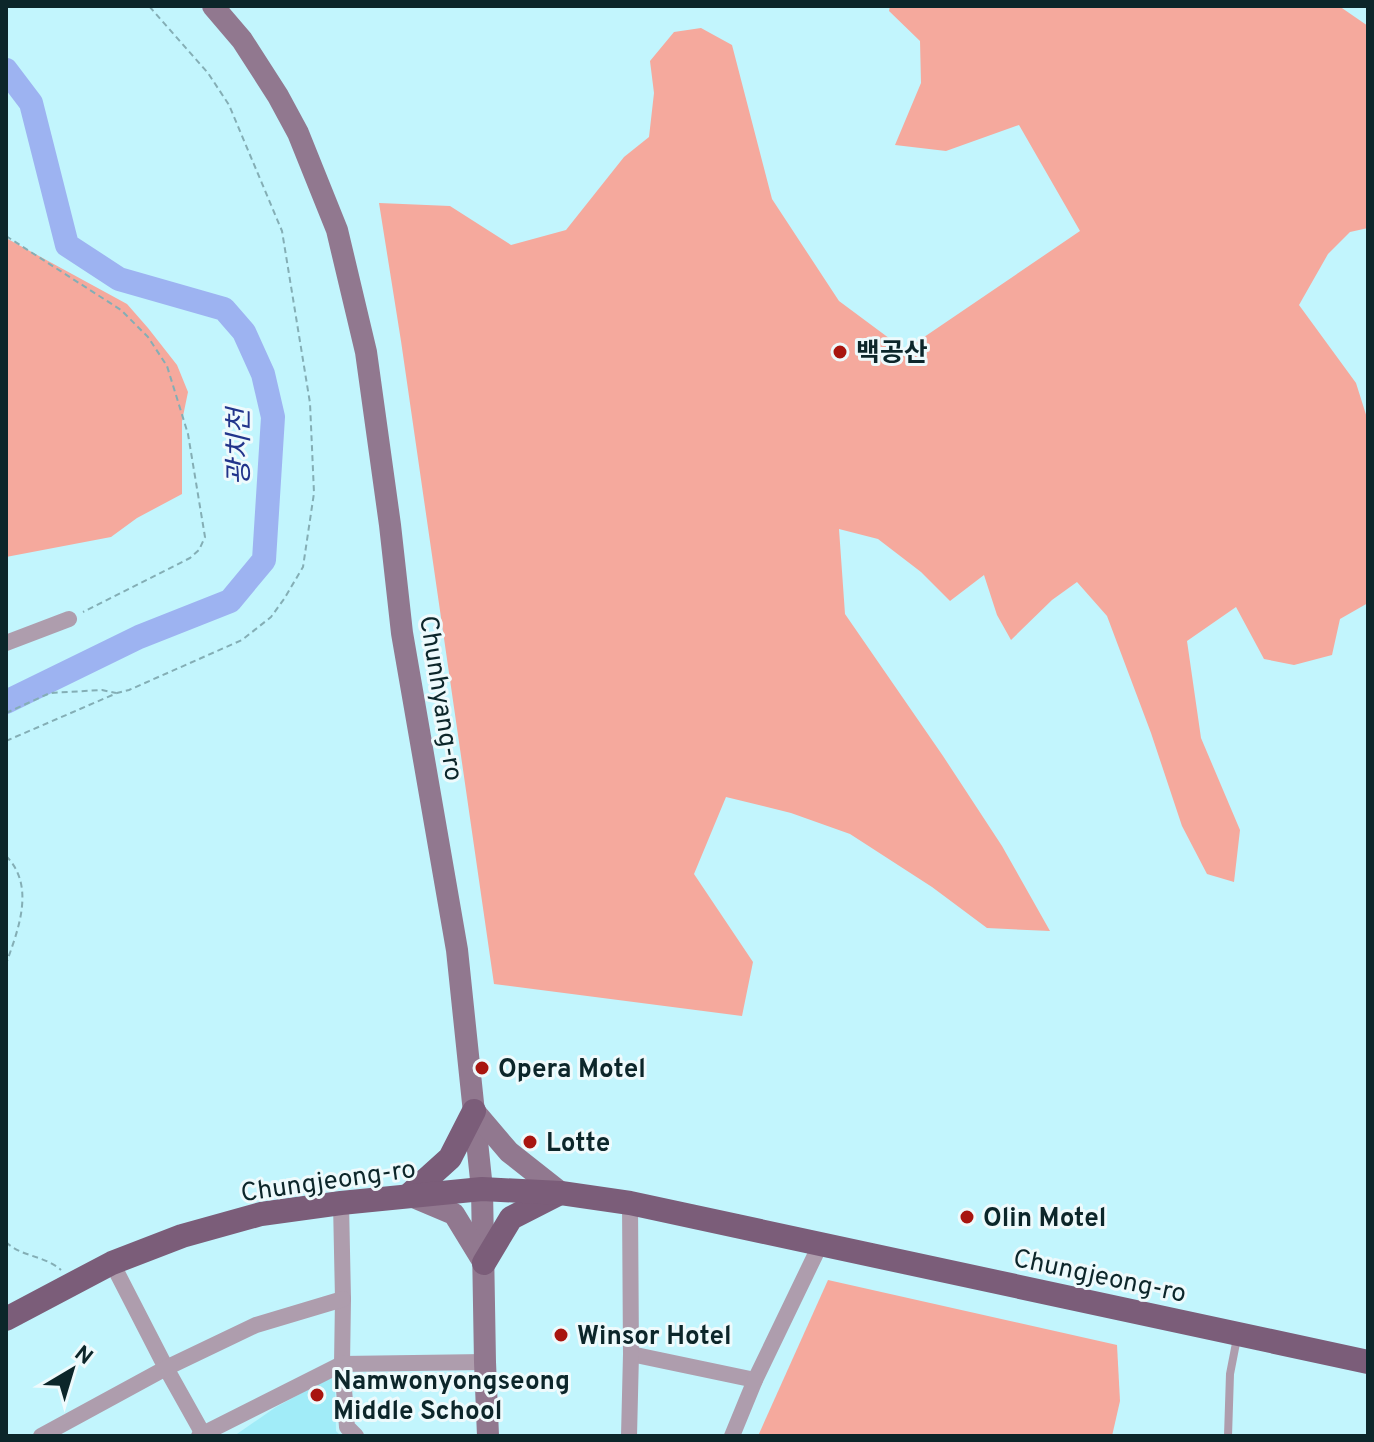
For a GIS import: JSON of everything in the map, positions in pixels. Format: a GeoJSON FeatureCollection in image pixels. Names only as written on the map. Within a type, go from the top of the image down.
{"type":"FeatureCollection","features":[{"type":"Feature","properties":{"kind":"main road"},"geometry":{"type":"LineString","coordinates":[[409,1195],[450,1158],[474,1111]]}},
{"type":"Feature","properties":{"kind":"main road","name":"Chungjeong-ro"},"geometry":{"type":"LineString","coordinates":[[6,1319],[112,1263],[182,1236],[261,1214],[482,1189],[561,1193],[630,1203],[1368,1362]]}},
{"type":"Feature","properties":{"kind":"main road"},"geometry":{"type":"LineString","coordinates":[[484,1263],[511,1218],[561,1193]]}},
{"type":"Feature","properties":{"kind":"street","name":"Chunhyang-ro"},"geometry":{"type":"LineString","coordinates":[[213,6],[242,40],[298,133],[337,230],[366,352],[402,633],[457,950],[482,1189],[485,1362],[492,1435]]}},
{"type":"Feature","properties":{"kind":"street"},"geometry":{"type":"LineString","coordinates":[[6,643],[69,619]]}},
{"type":"Feature","properties":{"kind":"street"},"geometry":{"type":"LineString","coordinates":[[474,1111],[509,1152],[561,1193]]}},
{"type":"Feature","properties":{"kind":"street"},"geometry":{"type":"LineString","coordinates":[[409,1195],[454,1214],[484,1263]]}},
{"type":"Feature","properties":{"kind":"street"},"geometry":{"type":"LineString","coordinates":[[341,1203],[342,1364],[347,1427],[356,1436]]}},
{"type":"Feature","properties":{"kind":"street"},"geometry":{"type":"LineString","coordinates":[[629,1436],[630,1203]]}},
{"type":"Feature","properties":{"kind":"street"},"geometry":{"type":"LineString","coordinates":[[732,1436],[755,1380],[821,1243]]}},
{"type":"Feature","properties":{"kind":"street"},"geometry":{"type":"LineString","coordinates":[[112,1263],[201,1435],[342,1364],[485,1362]]}},
{"type":"Feature","properties":{"kind":"street"},"geometry":{"type":"LineString","coordinates":[[41,1436],[166,1368],[256,1325],[343,1299]]}},
{"type":"Feature","properties":{"kind":"street"},"geometry":{"type":"LineString","coordinates":[[631,1354],[755,1380]]}},
{"type":"Feature","properties":{"kind":"lane"},"geometry":{"type":"LineString","coordinates":[[1228,1436],[1230,1374],[1238,1334]]}},
{"type":"Feature","properties":{"kind":"path"},"geometry":{"type":"LineString","coordinates":[[6,741],[242,640],[271,617],[303,567],[314,493],[310,403],[282,231],[229,105],[208,73],[149,6]]}},
{"type":"Feature","properties":{"kind":"path"},"geometry":{"type":"LineString","coordinates":[[6,236],[121,310],[148,337],[167,366],[188,434],[205,537],[199,550],[190,558],[69,619]]}},
{"type":"Feature","properties":{"kind":"path"},"geometry":{"type":"LineString","coordinates":[[6,713],[50,693],[102,690],[117,693]]}},
{"type":"Feature","properties":{"kind":"path"},"geometry":{"type":"LineString","coordinates":[[6,856],[20,876],[22,901],[20,923],[6,964]]}},
{"type":"Feature","properties":{"kind":"path"},"geometry":{"type":"LineString","coordinates":[[6,1242],[18,1250],[52,1262],[74,1282]]}},
{"type":"Feature","properties":{"kind":"shaded area"},"geometry":{"type":"Polygon","coordinates":[[[890,6],[1339,6],[1368,26],[1368,228],[1350,232],[1328,254],[1299,305],[1356,383],[1368,421],[1368,603],[1340,619],[1332,655],[1294,665],[1264,659],[1236,607],[1187,641],[1201,738],[1240,830],[1234,882],[1207,874],[1182,826],[1107,616],[1077,582],[1052,600],[1011,640],[997,615],[984,575],[950,601],[921,572],[878,539],[839,529],[845,614],[1002,846],[1050,931],[987,928],[932,887],[850,834],[791,813],[726,797],[694,874],[753,962],[742,1016],[494,984],[379,203],[450,206],[511,245],[566,230],[624,157],[649,137],[654,93],[650,61],[674,32],[701,28],[732,45],[772,199],[839,301],[905,350],[1080,231],[1019,125],[946,151],[895,145],[921,83],[920,41],[889,11],[890,6]]]}},
{"type":"Feature","properties":{"kind":"shaded area"},"geometry":{"type":"Polygon","coordinates":[[[6,238],[127,304],[177,365],[188,392],[182,421],[182,494],[137,518],[111,537],[6,557],[6,238]]]}},
{"type":"Feature","properties":{"kind":"shaded area"},"geometry":{"type":"Polygon","coordinates":[[[828,1280],[1117,1345],[1120,1401],[1112,1436],[758,1436],[828,1280]]]}},
{"type":"Feature","properties":{"kind":"shaded area","name":"Namwonyongseong Middle School"},"geometry":{"type":"Polygon","coordinates":[[[331,1377],[335,1383],[336,1431],[341,1436],[234,1436],[276,1407],[331,1377]]]}},
{"type":"Feature","properties":{"kind":"waterway","name":"광치천"},"geometry":{"type":"LineString","coordinates":[[6,70],[31,103],[67,245],[119,279],[224,309],[244,332],[263,374],[273,417],[264,560],[230,601],[139,637],[6,702]]}},
{"type":"Feature","properties":{"kind":"place","name":"백공산"},"geometry":{"type":"Point","coordinates":[840,352]}},
{"type":"Feature","properties":{"kind":"place","name":"Opera Motel"},"geometry":{"type":"Point","coordinates":[482,1068]}},
{"type":"Feature","properties":{"kind":"place","name":"Lotte"},"geometry":{"type":"Point","coordinates":[530,1142]}},
{"type":"Feature","properties":{"kind":"place","name":"Olin Motel"},"geometry":{"type":"Point","coordinates":[967,1217]}},
{"type":"Feature","properties":{"kind":"place","name":"Winsor Hotel"},"geometry":{"type":"Point","coordinates":[561,1335]}},
{"type":"Feature","properties":{"kind":"place","name":"Namwonyongseong Middle School"},"geometry":{"type":"Point","coordinates":[317,1395]}}]}
